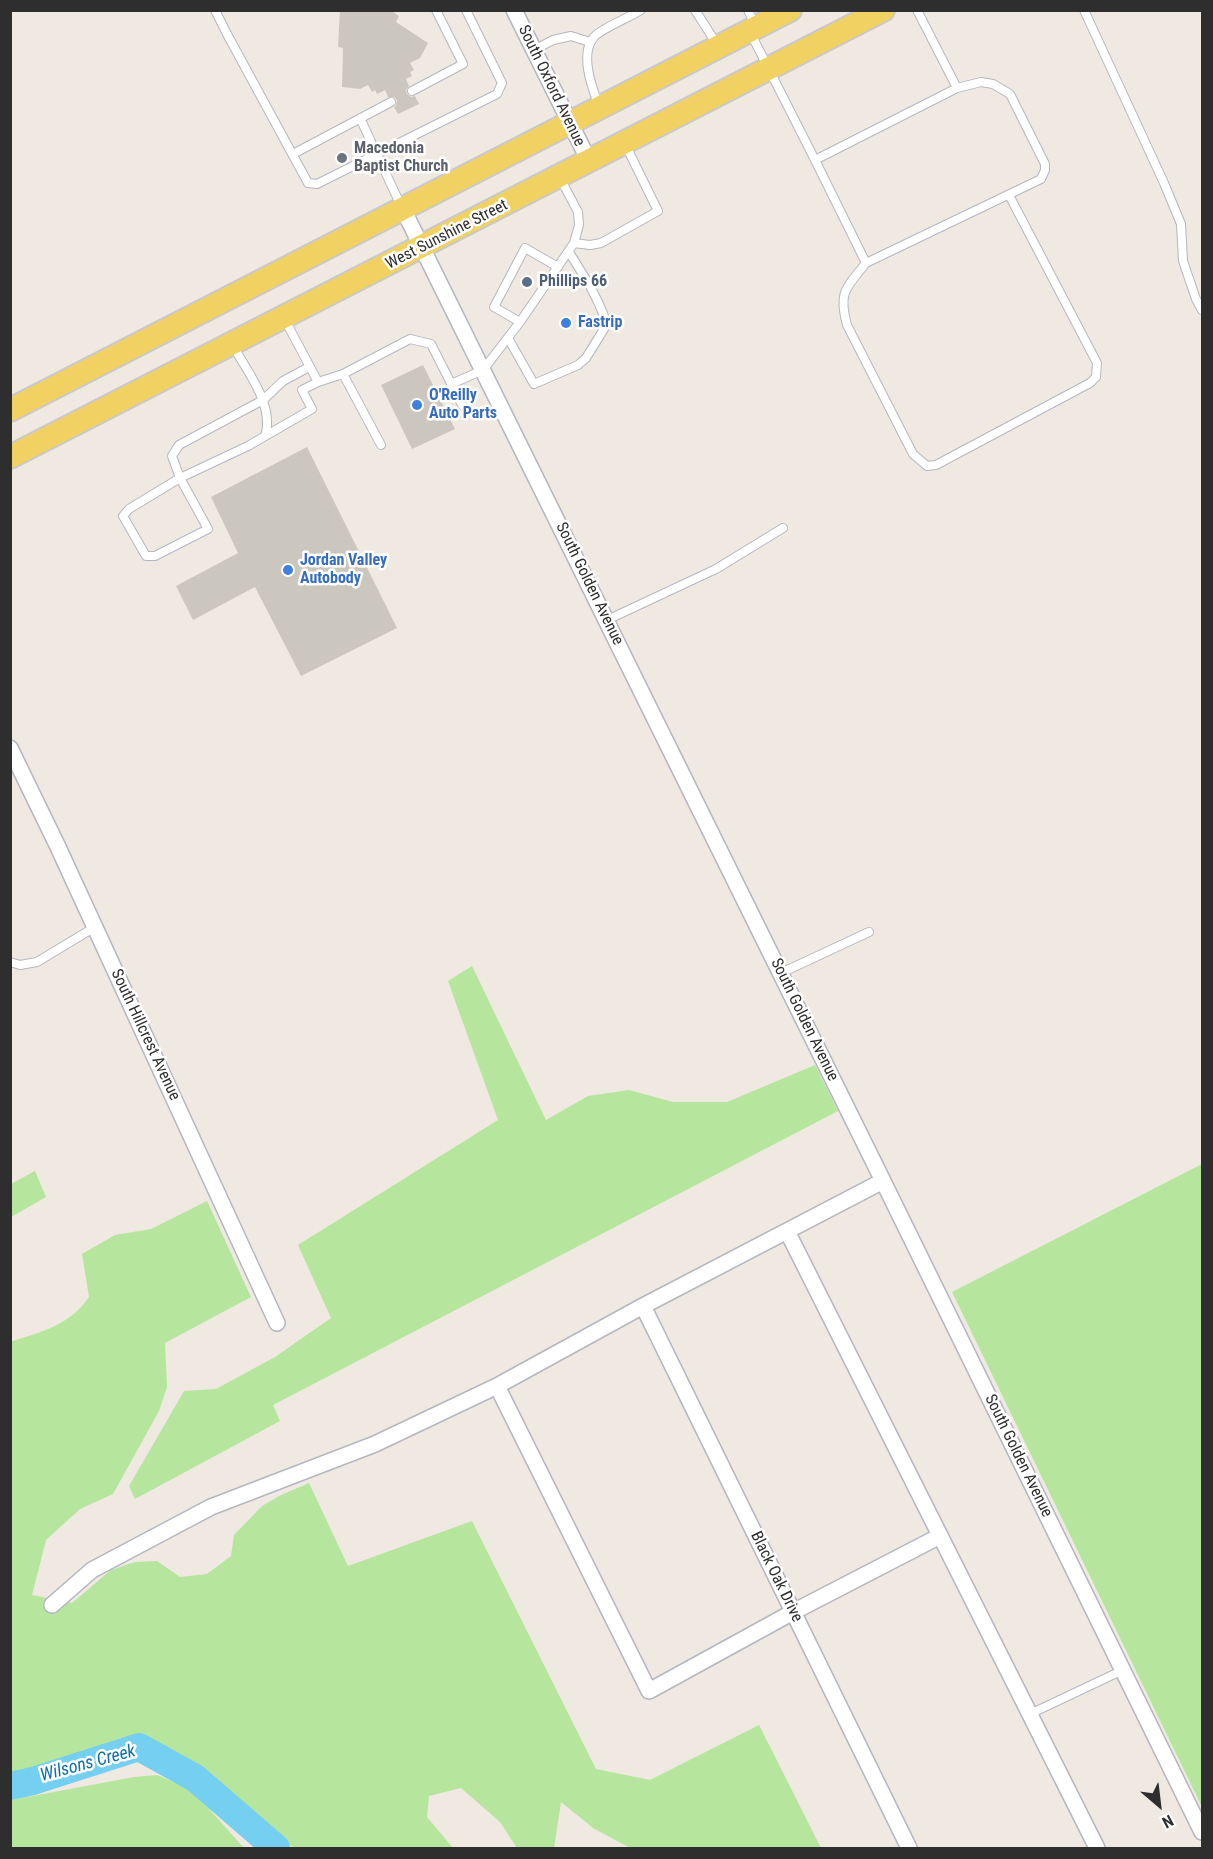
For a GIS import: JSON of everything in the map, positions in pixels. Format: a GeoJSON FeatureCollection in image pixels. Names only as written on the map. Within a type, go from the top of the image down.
{"type":"FeatureCollection","features":[{"type":"Feature","properties":{"kind":"main road"},"geometry":{"type":"LineString","coordinates":[[10,410],[718,47],[751,23],[790,10]]}},
{"type":"Feature","properties":{"kind":"main road","name":"West Sunshine Street"},"geometry":{"type":"LineString","coordinates":[[10,457],[883,10]]}},
{"type":"Feature","properties":{"kind":"street","name":"South Oxford Avenue"},"geometry":{"type":"LineString","coordinates":[[514,10],[589,161]]}},
{"type":"Feature","properties":{"kind":"street","name":"South Golden Avenue"},"geometry":{"type":"LineString","coordinates":[[403,209],[1203,1832]]}},
{"type":"Feature","properties":{"kind":"street","name":"South Hillcrest Avenue"},"geometry":{"type":"LineString","coordinates":[[10,748],[277,1323]]}},
{"type":"Feature","properties":{"kind":"street"},"geometry":{"type":"LineString","coordinates":[[52,1605],[92,1569],[211,1507],[375,1444],[496,1386],[643,1306],[884,1181]]}},
{"type":"Feature","properties":{"kind":"street"},"geometry":{"type":"LineString","coordinates":[[787,1231],[1097,1848]]}},
{"type":"Feature","properties":{"kind":"street","name":"Black Oak Drive"},"geometry":{"type":"LineString","coordinates":[[643,1306],[909,1848]]}},
{"type":"Feature","properties":{"kind":"street"},"geometry":{"type":"LineString","coordinates":[[496,1386],[649,1691],[793,1612],[940,1536]]}},
{"type":"Feature","properties":{"kind":"lane"},"geometry":{"type":"LineString","coordinates":[[215,10],[292,154],[309,183],[317,184],[497,94],[502,83],[466,10]]}},
{"type":"Feature","properties":{"kind":"lane"},"geometry":{"type":"LineString","coordinates":[[412,91],[462,64],[436,10]]}},
{"type":"Feature","properties":{"kind":"lane"},"geometry":{"type":"LineString","coordinates":[[600,108],[590,83],[587,50],[590,42],[596,34],[641,10]]}},
{"type":"Feature","properties":{"kind":"lane"},"geometry":{"type":"LineString","coordinates":[[695,10],[718,47]]}},
{"type":"Feature","properties":{"kind":"lane"},"geometry":{"type":"LineString","coordinates":[[917,10],[957,88]]}},
{"type":"Feature","properties":{"kind":"lane"},"geometry":{"type":"LineString","coordinates":[[1084,10],[1181,224],[1183,261],[1196,298],[1203,310]]}},
{"type":"Feature","properties":{"kind":"lane"},"geometry":{"type":"LineString","coordinates":[[751,23],[770,68],[866,263]]}},
{"type":"Feature","properties":{"kind":"lane"},"geometry":{"type":"LineString","coordinates":[[534,50],[553,40],[571,36],[590,42]]}},
{"type":"Feature","properties":{"kind":"lane"},"geometry":{"type":"LineString","coordinates":[[815,160],[957,88],[981,82],[993,84],[1010,94],[1045,164],[1041,179],[866,263],[844,291],[843,308],[847,325],[912,454],[927,466],[936,465],[1090,383],[1096,377],[1097,363],[1009,195]]}},
{"type":"Feature","properties":{"kind":"lane"},"geometry":{"type":"LineString","coordinates":[[292,154],[391,102]]}},
{"type":"Feature","properties":{"kind":"lane"},"geometry":{"type":"LineString","coordinates":[[360,118],[403,209]]}},
{"type":"Feature","properties":{"kind":"lane"},"geometry":{"type":"LineString","coordinates":[[574,243],[590,245],[601,243],[658,211],[624,143]]}},
{"type":"Feature","properties":{"kind":"lane"},"geometry":{"type":"LineString","coordinates":[[452,384],[483,370],[520,322],[532,300],[574,243],[579,225],[578,212],[559,177]]}},
{"type":"Feature","properties":{"kind":"lane"},"geometry":{"type":"LineString","coordinates":[[520,322],[494,308],[519,269],[525,248],[558,267]]}},
{"type":"Feature","properties":{"kind":"lane"},"geometry":{"type":"LineString","coordinates":[[508,338],[534,384],[578,365],[586,358],[604,329],[606,321],[590,286],[569,252]]}},
{"type":"Feature","properties":{"kind":"lane"},"geometry":{"type":"LineString","coordinates":[[284,318],[318,382]]}},
{"type":"Feature","properties":{"kind":"lane"},"geometry":{"type":"LineString","coordinates":[[309,367],[283,381],[263,400],[179,445],[172,456],[180,478],[208,529],[155,556],[146,556],[123,516],[129,509],[180,478],[248,446],[312,409],[302,390],[318,382],[343,374],[410,339],[431,344],[462,405]]}},
{"type":"Feature","properties":{"kind":"lane"},"geometry":{"type":"LineString","coordinates":[[232,345],[265,405],[268,426],[265,436]]}},
{"type":"Feature","properties":{"kind":"lane"},"geometry":{"type":"LineString","coordinates":[[343,374],[381,445]]}},
{"type":"Feature","properties":{"kind":"lane"},"geometry":{"type":"LineString","coordinates":[[607,620],[716,569],[783,528]]}},
{"type":"Feature","properties":{"kind":"lane"},"geometry":{"type":"LineString","coordinates":[[10,962],[20,965],[37,962],[95,927]]}},
{"type":"Feature","properties":{"kind":"lane"},"geometry":{"type":"LineString","coordinates":[[781,973],[869,932]]}},
{"type":"Feature","properties":{"kind":"lane"},"geometry":{"type":"LineString","coordinates":[[1030,1714],[1123,1670]]}},
{"type":"Feature","properties":{"kind":"green space"},"geometry":{"type":"Polygon","coordinates":[[[472,966],[546,1120],[588,1096],[629,1090],[673,1102],[727,1102],[815,1065],[838,1111],[273,1405],[280,1421],[135,1499],[129,1486],[184,1391],[216,1389],[275,1357],[331,1318],[298,1245],[498,1120],[448,981],[472,966]]]}},
{"type":"Feature","properties":{"kind":"green space"},"geometry":{"type":"Polygon","coordinates":[[[1202,1164],[1202,1807],[952,1292],[1202,1164]]]}},
{"type":"Feature","properties":{"kind":"green space"},"geometry":{"type":"Polygon","coordinates":[[[35,1171],[46,1197],[11,1217],[11,1184],[35,1171]]]}},
{"type":"Feature","properties":{"kind":"green space"},"geometry":{"type":"Polygon","coordinates":[[[207,1201],[251,1297],[165,1343],[167,1387],[159,1411],[113,1494],[80,1509],[46,1540],[32,1595],[72,1603],[111,1570],[135,1562],[157,1561],[180,1577],[207,1574],[231,1556],[234,1535],[262,1506],[309,1483],[348,1566],[472,1521],[596,1769],[650,1780],[759,1725],[821,1848],[630,1848],[593,1828],[561,1802],[554,1848],[517,1848],[500,1822],[461,1788],[429,1796],[427,1817],[453,1848],[294,1848],[266,1829],[195,1764],[154,1742],[121,1738],[37,1769],[11,1774],[10,1342],[54,1326],[73,1315],[81,1307],[89,1297],[82,1254],[115,1235],[151,1229],[207,1201]]]}},
{"type":"Feature","properties":{"kind":"green space"},"geometry":{"type":"Polygon","coordinates":[[[157,1775],[192,1790],[244,1848],[11,1848],[11,1800],[134,1777],[157,1775]]]}},
{"type":"Feature","properties":{"kind":"building","name":"Macedonia Baptist Church"},"geometry":{"type":"Polygon","coordinates":[[[340,10],[390,10],[399,16],[396,22],[428,43],[420,58],[410,63],[414,70],[410,72],[412,76],[406,79],[409,86],[406,90],[407,94],[411,97],[415,96],[419,104],[398,114],[394,107],[397,100],[394,97],[388,97],[385,90],[377,94],[375,90],[372,92],[368,85],[360,89],[342,87],[343,48],[338,47],[340,10]]]}},
{"type":"Feature","properties":{"kind":"building","name":"O'Reilly Auto Parts"},"geometry":{"type":"Polygon","coordinates":[[[423,365],[455,429],[412,449],[381,385],[423,365]]]}},
{"type":"Feature","properties":{"kind":"building","name":"Jordan Valley Autobody"},"geometry":{"type":"Polygon","coordinates":[[[307,447],[397,628],[301,676],[255,587],[193,620],[176,586],[238,553],[211,497],[307,447]]]}},
{"type":"Feature","properties":{"kind":"waterway","name":"Wilsons Creek"},"geometry":{"type":"LineString","coordinates":[[10,1786],[33,1781],[139,1747],[195,1778],[276,1848]]}},
{"type":"Feature","properties":{"kind":"place","name":"Macedonia Baptist Church"},"geometry":{"type":"Point","coordinates":[342,158]}},
{"type":"Feature","properties":{"kind":"place","name":"Phillips 66"},"geometry":{"type":"Point","coordinates":[527,282]}},
{"type":"Feature","properties":{"kind":"place","name":"Fastrip"},"geometry":{"type":"Point","coordinates":[566,323]}},
{"type":"Feature","properties":{"kind":"place","name":"O'Reilly Auto Parts"},"geometry":{"type":"Point","coordinates":[417,405]}},
{"type":"Feature","properties":{"kind":"place","name":"Jordan Valley Autobody"},"geometry":{"type":"Point","coordinates":[288,570]}}]}
